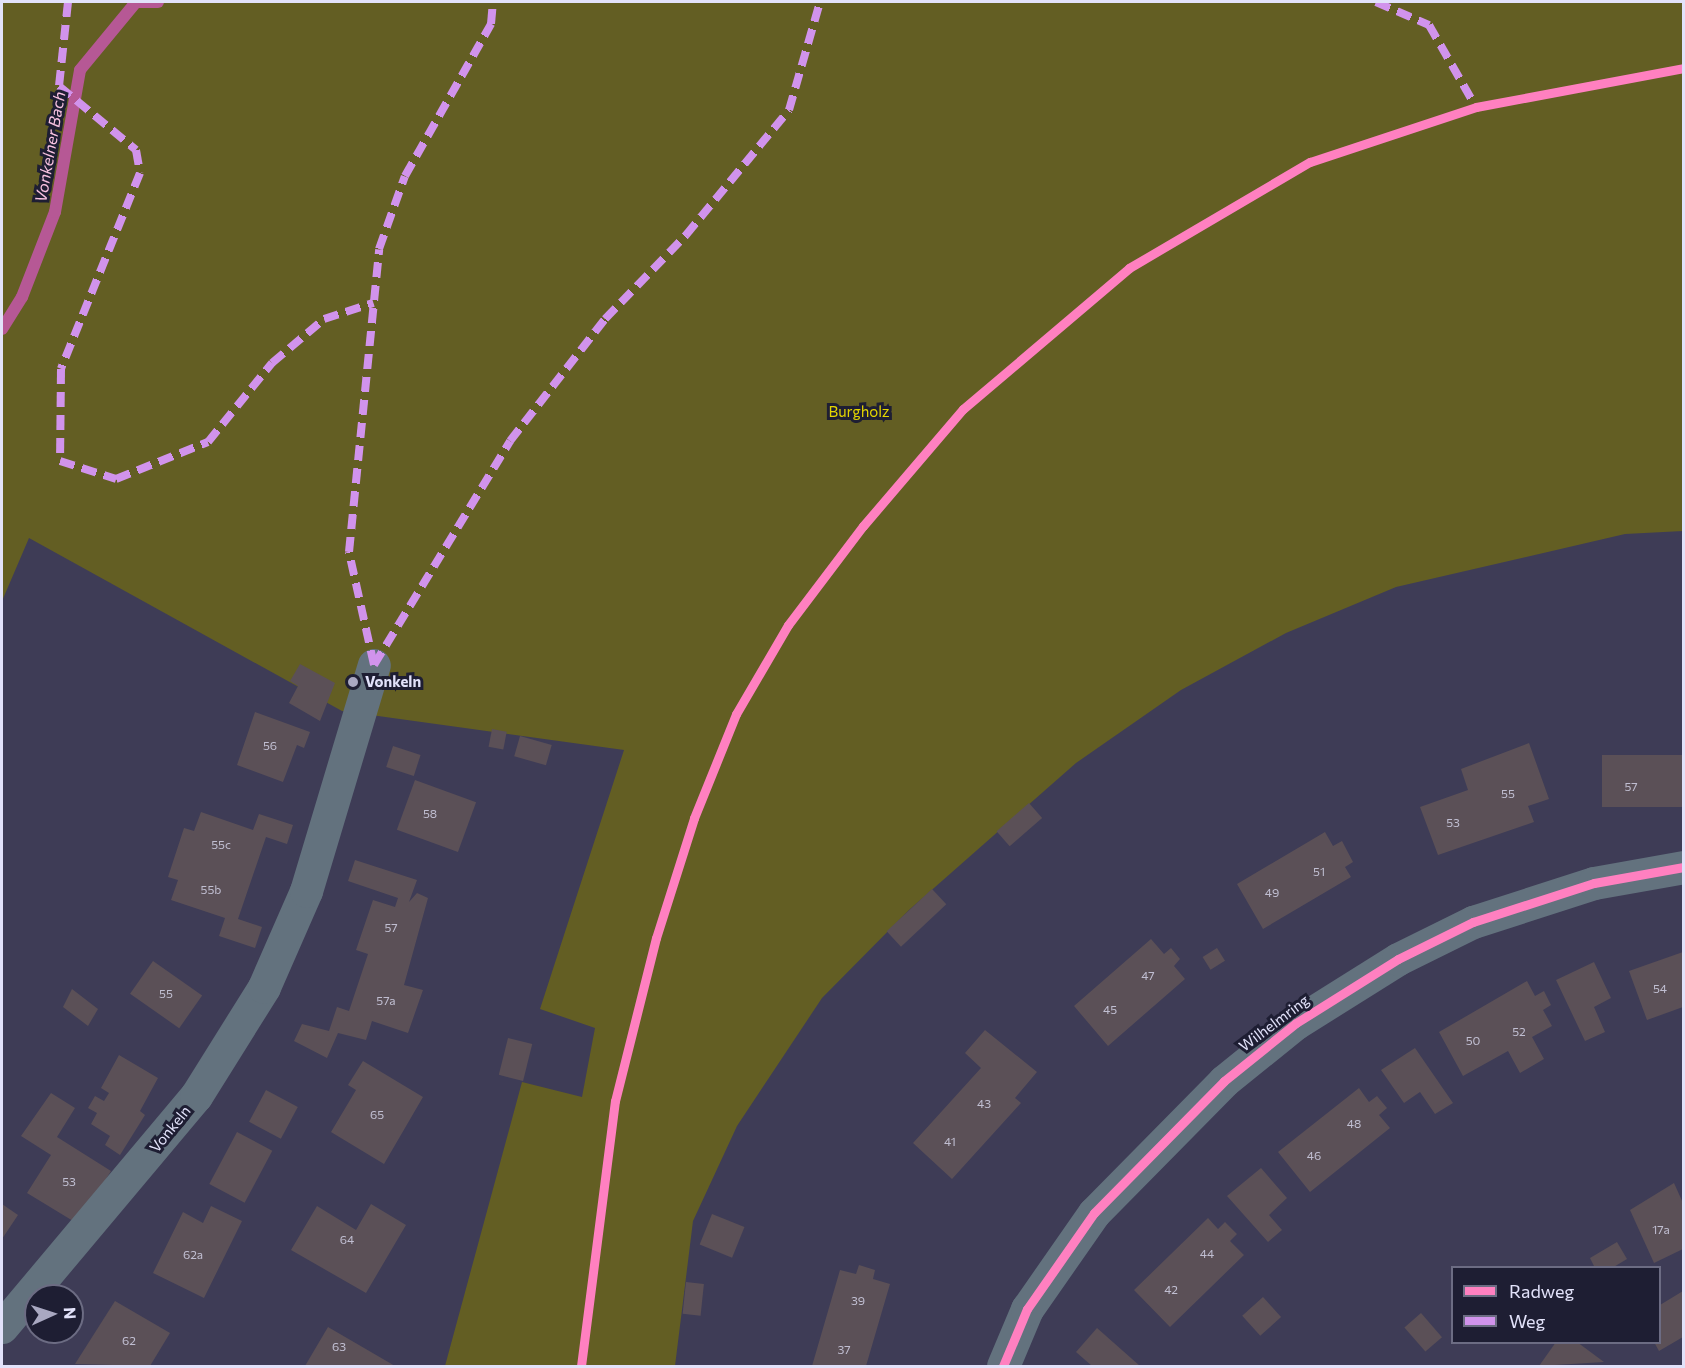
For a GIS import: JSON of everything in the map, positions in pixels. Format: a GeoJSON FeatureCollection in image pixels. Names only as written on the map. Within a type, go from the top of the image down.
{"type":"FeatureCollection","features":[{"type":"Feature","properties":{"kind":"street","name":"Vonkeln"},"geometry":{"type":"LineString","coordinates":[[2,1327],[159,1144],[229,1048],[264,987],[306,891],[374,665]]}},
{"type":"Feature","properties":{"kind":"street","name":"Wilhelmring"},"geometry":{"type":"LineString","coordinates":[[1003,1366],[1027,1309],[1094,1214],[1224,1081],[1296,1023],[1398,959],[1473,922],[1594,883],[1683,867]]}},
{"type":"Feature","properties":{"kind":"green space","name":"Burgholz"},"geometry":{"type":"Polygon","coordinates":[[[2,2],[1683,2],[1683,531],[1625,534],[1396,587],[1286,633],[1181,690],[1076,763],[909,910],[822,998],[737,1126],[693,1221],[675,1366],[445,1366],[522,1082],[582,1097],[595,1028],[540,1009],[624,750],[342,711],[29,538],[2,601],[2,2]]]}},
{"type":"Feature","properties":{"kind":"building"},"geometry":{"type":"Polygon","coordinates":[[[300,664],[335,683],[320,721],[289,703],[298,686],[290,681],[300,664]]]}},
{"type":"Feature","properties":{"kind":"building"},"geometry":{"type":"Polygon","coordinates":[[[255,712],[310,732],[304,748],[297,745],[283,782],[237,765],[255,712]]]}},
{"type":"Feature","properties":{"kind":"building"},"geometry":{"type":"Polygon","coordinates":[[[492,729],[507,732],[503,750],[489,747],[492,729]]]}},
{"type":"Feature","properties":{"kind":"building"},"geometry":{"type":"Polygon","coordinates":[[[520,736],[552,745],[546,765],[514,756],[520,736]]]}},
{"type":"Feature","properties":{"kind":"building"},"geometry":{"type":"Polygon","coordinates":[[[1529,743],[1549,799],[1528,806],[1534,822],[1438,855],[1420,807],[1468,790],[1461,769],[1529,743]]]}},
{"type":"Feature","properties":{"kind":"building"},"geometry":{"type":"Polygon","coordinates":[[[393,746],[421,755],[414,776],[386,767],[393,746]]]}},
{"type":"Feature","properties":{"kind":"building"},"geometry":{"type":"Polygon","coordinates":[[[1602,755],[1683,755],[1683,807],[1602,807],[1602,755]]]}},
{"type":"Feature","properties":{"kind":"building"},"geometry":{"type":"Polygon","coordinates":[[[415,780],[476,802],[458,852],[397,830],[415,780]]]}},
{"type":"Feature","properties":{"kind":"building"},"geometry":{"type":"Polygon","coordinates":[[[1029,803],[1042,818],[1010,846],[997,831],[1029,803]]]}},
{"type":"Feature","properties":{"kind":"building"},"geometry":{"type":"Polygon","coordinates":[[[201,812],[253,830],[259,814],[293,825],[287,844],[266,837],[238,919],[262,927],[255,948],[219,936],[225,918],[171,900],[178,880],[168,877],[184,828],[194,831],[201,812]]]}},
{"type":"Feature","properties":{"kind":"building"},"geometry":{"type":"Polygon","coordinates":[[[1325,832],[1333,846],[1342,841],[1353,862],[1345,867],[1351,877],[1263,929],[1237,884],[1325,832]]]}},
{"type":"Feature","properties":{"kind":"building"},"geometry":{"type":"Polygon","coordinates":[[[355,860],[417,880],[409,902],[417,893],[428,898],[404,985],[423,990],[408,1033],[372,1021],[366,1040],[338,1033],[327,1058],[294,1041],[302,1024],[329,1031],[337,1007],[349,1011],[368,954],[356,950],[373,900],[395,907],[398,898],[348,881],[355,860]]]}},
{"type":"Feature","properties":{"kind":"building"},"geometry":{"type":"Polygon","coordinates":[[[932,889],[946,904],[901,947],[887,931],[932,889]]]}},
{"type":"Feature","properties":{"kind":"building"},"geometry":{"type":"Polygon","coordinates":[[[1151,939],[1164,954],[1171,948],[1180,959],[1174,966],[1185,979],[1108,1046],[1074,1006],[1151,939]]]}},
{"type":"Feature","properties":{"kind":"building"},"geometry":{"type":"Polygon","coordinates":[[[1217,948],[1225,961],[1211,970],[1203,957],[1217,948]]]}},
{"type":"Feature","properties":{"kind":"building"},"geometry":{"type":"Polygon","coordinates":[[[1683,952],[1683,1007],[1647,1020],[1629,971],[1683,952]]]}},
{"type":"Feature","properties":{"kind":"building"},"geometry":{"type":"Polygon","coordinates":[[[153,961],[202,995],[179,1028],[130,994],[153,961]]]}},
{"type":"Feature","properties":{"kind":"building"},"geometry":{"type":"Polygon","coordinates":[[[1594,962],[1611,998],[1594,1007],[1605,1032],[1585,1041],[1556,980],[1594,962]]]}},
{"type":"Feature","properties":{"kind":"building"},"geometry":{"type":"Polygon","coordinates":[[[1527,981],[1535,996],[1544,991],[1551,1005],[1543,1010],[1552,1026],[1532,1037],[1544,1059],[1520,1073],[1508,1051],[1463,1076],[1439,1032],[1527,981]]]}},
{"type":"Feature","properties":{"kind":"building"},"geometry":{"type":"Polygon","coordinates":[[[72,989],[98,1009],[88,1026],[63,1007],[72,989]]]}},
{"type":"Feature","properties":{"kind":"building"},"geometry":{"type":"Polygon","coordinates":[[[985,1030],[1037,1072],[1015,1098],[1021,1103],[952,1179],[913,1143],[981,1068],[965,1053],[985,1030]]]}},
{"type":"Feature","properties":{"kind":"building"},"geometry":{"type":"Polygon","coordinates":[[[508,1038],[532,1044],[523,1081],[499,1075],[508,1038]]]}},
{"type":"Feature","properties":{"kind":"building"},"geometry":{"type":"Polygon","coordinates":[[[1415,1048],[1453,1103],[1435,1114],[1420,1092],[1404,1103],[1381,1070],[1415,1048]]]}},
{"type":"Feature","properties":{"kind":"building"},"geometry":{"type":"Polygon","coordinates":[[[119,1055],[158,1078],[140,1111],[145,1115],[120,1155],[105,1145],[110,1136],[91,1124],[97,1113],[88,1108],[95,1096],[104,1101],[109,1093],[101,1088],[119,1055]]]}},
{"type":"Feature","properties":{"kind":"building"},"geometry":{"type":"Polygon","coordinates":[[[363,1061],[423,1097],[384,1164],[331,1132],[356,1090],[348,1085],[363,1061]]]}},
{"type":"Feature","properties":{"kind":"building"},"geometry":{"type":"Polygon","coordinates":[[[1359,1088],[1369,1102],[1377,1096],[1387,1108],[1379,1115],[1390,1128],[1310,1192],[1278,1152],[1359,1088]]]}},
{"type":"Feature","properties":{"kind":"building"},"geometry":{"type":"Polygon","coordinates":[[[266,1090],[298,1107],[281,1139],[249,1122],[266,1090]]]}},
{"type":"Feature","properties":{"kind":"building"},"geometry":{"type":"Polygon","coordinates":[[[51,1093],[75,1108],[57,1137],[111,1171],[78,1224],[27,1193],[51,1155],[21,1136],[51,1093]]]}},
{"type":"Feature","properties":{"kind":"building"},"geometry":{"type":"Polygon","coordinates":[[[237,1132],[272,1151],[245,1203],[209,1184],[237,1132]]]}},
{"type":"Feature","properties":{"kind":"building"},"geometry":{"type":"Polygon","coordinates":[[[1261,1168],[1287,1198],[1269,1215],[1282,1230],[1268,1242],[1227,1196],[1261,1168]]]}},
{"type":"Feature","properties":{"kind":"building"},"geometry":{"type":"Polygon","coordinates":[[[1674,1183],[1683,1203],[1683,1249],[1654,1263],[1630,1210],[1674,1183]]]}},
{"type":"Feature","properties":{"kind":"building"},"geometry":{"type":"Polygon","coordinates":[[[2,1204],[18,1215],[2,1239],[2,1204]]]}},
{"type":"Feature","properties":{"kind":"building"},"geometry":{"type":"Polygon","coordinates":[[[371,1204],[406,1225],[366,1293],[291,1250],[317,1206],[356,1230],[371,1204]]]}},
{"type":"Feature","properties":{"kind":"building"},"geometry":{"type":"Polygon","coordinates":[[[211,1206],[242,1221],[204,1298],[153,1273],[183,1212],[203,1223],[211,1206]]]}},
{"type":"Feature","properties":{"kind":"building"},"geometry":{"type":"Polygon","coordinates":[[[712,1214],[744,1227],[732,1258],[700,1245],[712,1214]]]}},
{"type":"Feature","properties":{"kind":"building"},"geometry":{"type":"Polygon","coordinates":[[[1208,1218],[1218,1229],[1225,1222],[1237,1234],[1230,1241],[1244,1255],[1170,1327],[1134,1290],[1208,1218]]]}},
{"type":"Feature","properties":{"kind":"building"},"geometry":{"type":"Polygon","coordinates":[[[1617,1242],[1627,1259],[1615,1266],[1594,1266],[1590,1258],[1617,1242]]]}},
{"type":"Feature","properties":{"kind":"building"},"geometry":{"type":"Polygon","coordinates":[[[859,1265],[875,1270],[873,1279],[890,1284],[866,1366],[812,1366],[840,1270],[856,1274],[859,1265]]]}},
{"type":"Feature","properties":{"kind":"building"},"geometry":{"type":"Polygon","coordinates":[[[686,1282],[704,1284],[701,1316],[683,1314],[686,1282]]]}},
{"type":"Feature","properties":{"kind":"building"},"geometry":{"type":"Polygon","coordinates":[[[1683,1291],[1683,1337],[1659,1351],[1655,1344],[1661,1344],[1661,1304],[1683,1291]]]}},
{"type":"Feature","properties":{"kind":"building"},"geometry":{"type":"Polygon","coordinates":[[[1263,1297],[1281,1317],[1260,1336],[1242,1316],[1263,1297]]]}},
{"type":"Feature","properties":{"kind":"building"},"geometry":{"type":"Polygon","coordinates":[[[115,1301],[170,1333],[150,1366],[75,1364],[115,1301]]]}},
{"type":"Feature","properties":{"kind":"building"},"geometry":{"type":"Polygon","coordinates":[[[1421,1313],[1442,1337],[1425,1352],[1404,1327],[1421,1313]]]}},
{"type":"Feature","properties":{"kind":"building"},"geometry":{"type":"Polygon","coordinates":[[[328,1327],[395,1366],[305,1366],[328,1327]]]}},
{"type":"Feature","properties":{"kind":"building"},"geometry":{"type":"Polygon","coordinates":[[[1097,1328],[1140,1366],[1092,1366],[1076,1352],[1097,1328]]]}},
{"type":"Feature","properties":{"kind":"building"},"geometry":{"type":"Polygon","coordinates":[[[1555,1344],[1580,1344],[1604,1362],[1539,1366],[1555,1344]]]}},
{"type":"Feature","properties":{"kind":"waterway","name":"Vonkelner Bach"},"geometry":{"type":"LineString","coordinates":[[2,329],[22,297],[55,212],[80,70],[136,2],[158,2]]}},
{"type":"Feature","properties":{"kind":"marked path"},"geometry":{"type":"LineString","coordinates":[[68,2],[59,86],[136,150],[140,173],[61,369],[60,461],[116,479],[208,442],[272,363],[324,319],[373,303]]}},
{"type":"Feature","properties":{"kind":"marked path"},"geometry":{"type":"LineString","coordinates":[[374,665],[349,552],[379,249],[405,176],[491,24],[493,2]]}},
{"type":"Feature","properties":{"kind":"marked path"},"geometry":{"type":"LineString","coordinates":[[374,665],[510,441],[605,319],[686,235],[789,110],[820,2]]}},
{"type":"Feature","properties":{"kind":"marked path"},"geometry":{"type":"LineString","coordinates":[[1376,2],[1429,25],[1476,107]]}},
{"type":"Feature","properties":{"kind":"cycle path"},"geometry":{"type":"LineString","coordinates":[[581,1366],[615,1101],[656,938],[694,818],[736,714],[788,625],[863,526],[963,409],[1129,268],[1310,162],[1476,107],[1684,68]]}},
{"type":"Feature","properties":{"kind":"cycle path"},"geometry":{"type":"LineString","coordinates":[[1003,1366],[1027,1309],[1094,1213],[1224,1081],[1296,1023],[1398,959],[1473,922],[1594,883],[1684,867]]}},
{"type":"Feature","properties":{"kind":"place","name":"Vonkeln"},"geometry":{"type":"Point","coordinates":[353,682]}}]}
